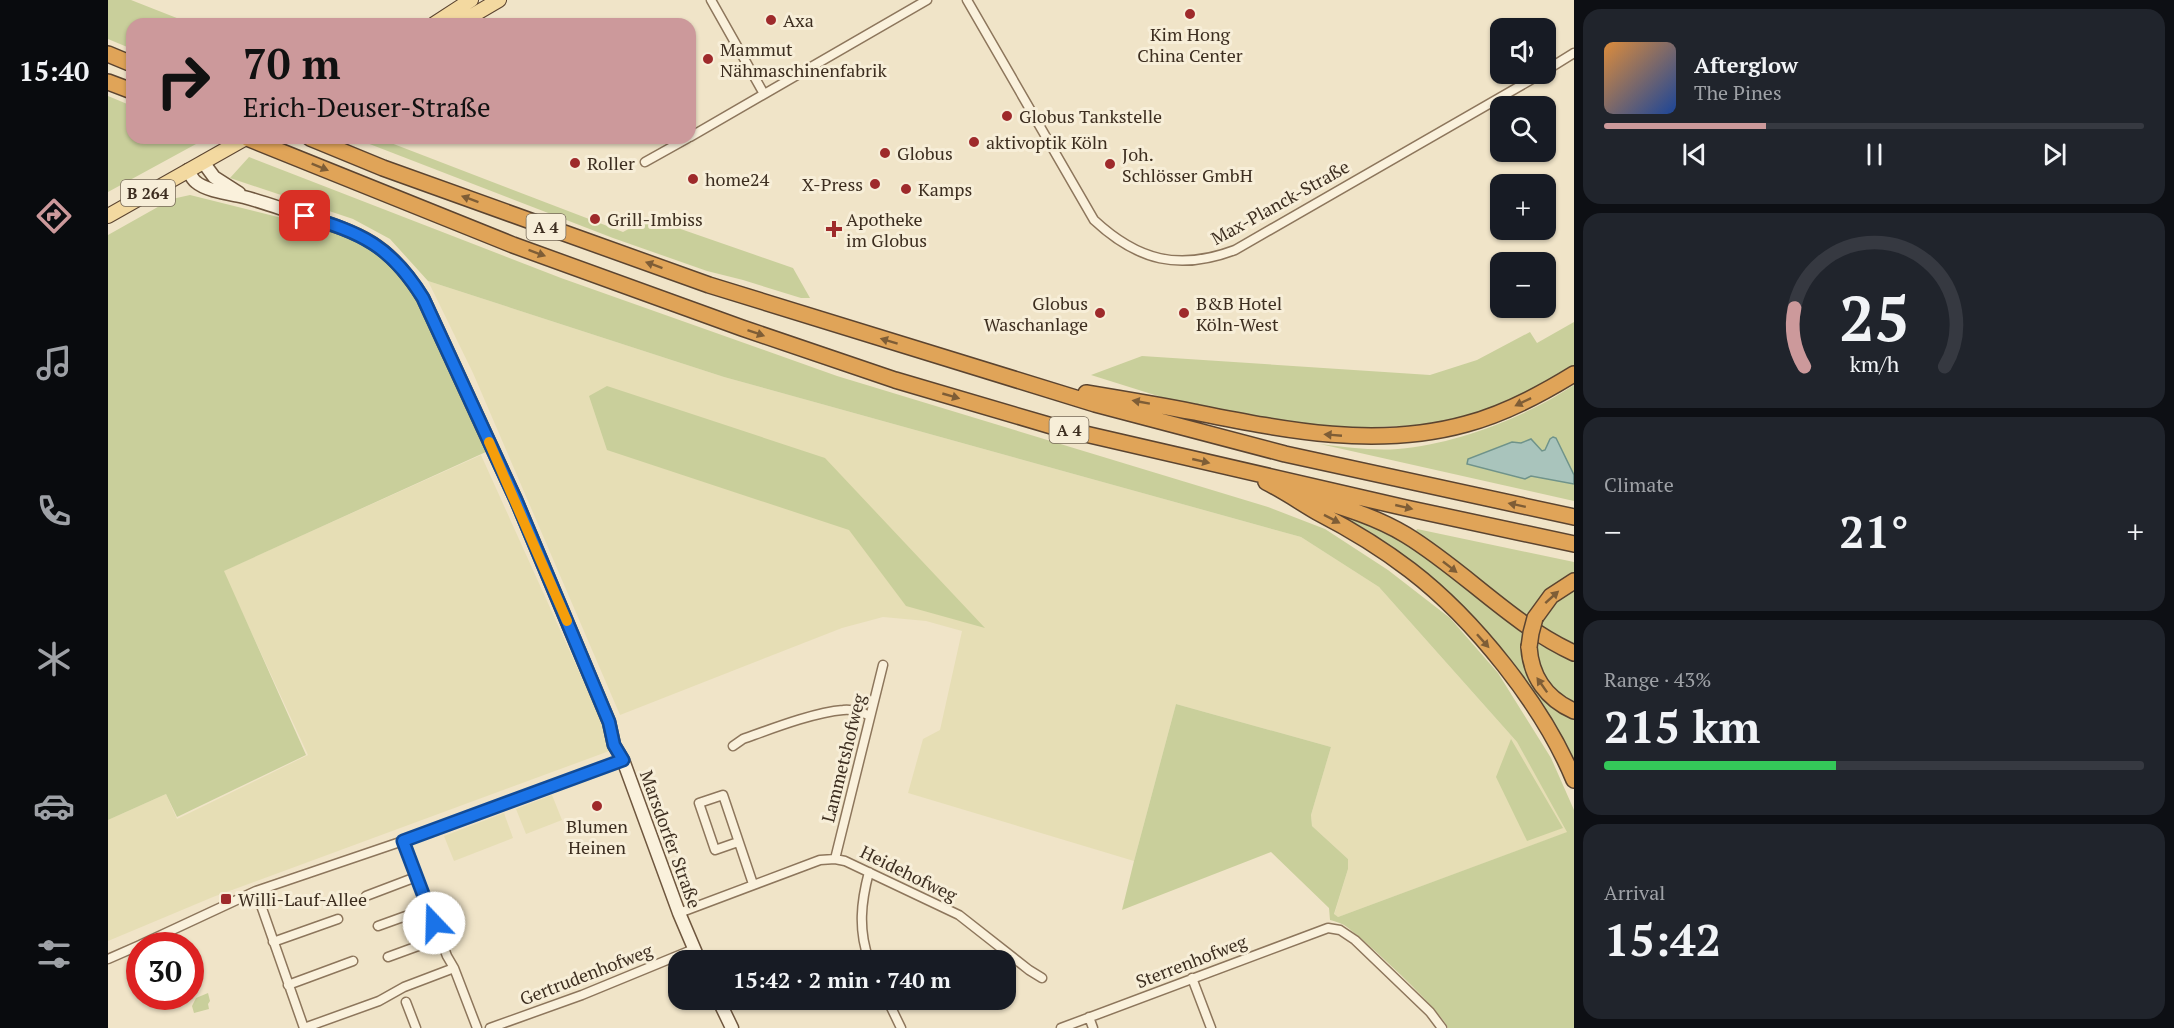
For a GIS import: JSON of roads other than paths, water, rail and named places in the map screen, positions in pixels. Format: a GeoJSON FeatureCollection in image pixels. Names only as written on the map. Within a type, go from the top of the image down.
{"type":"FeatureCollection","features":[{"type":"Feature","properties":{"kind":"highway"},"geometry":{"type":"LineString","coordinates":[[108,54],[126,62]]}},
{"type":"Feature","properties":{"kind":"highway"},"geometry":{"type":"LineString","coordinates":[[108,82],[126,89]]}},
{"type":"Feature","properties":{"kind":"highway","name":"A 4"},"geometry":{"type":"LineString","coordinates":[[261,144],[513,245],[895,380],[1055,427],[1574,544]]}},
{"type":"Feature","properties":{"kind":"highway","name":"A 4"},"geometry":{"type":"LineString","coordinates":[[325,144],[383,168],[709,285],[1095,404],[1286,454],[1574,517]]}},
{"type":"Feature","properties":{"kind":"highway"},"geometry":{"type":"LineString","coordinates":[[1026,382],[1295,430],[1362,437],[1406,435],[1467,424],[1504,411],[1574,375]]}},
{"type":"Feature","properties":{"kind":"highway"},"geometry":{"type":"LineString","coordinates":[[1245,471],[1378,546],[1412,571],[1444,600],[1487,645],[1515,682],[1551,736],[1574,780]]}},
{"type":"Feature","properties":{"kind":"highway"},"geometry":{"type":"LineString","coordinates":[[1284,491],[1358,512],[1404,534],[1520,622],[1539,635],[1574,653]]}},
{"type":"Feature","properties":{"kind":"highway"},"geometry":{"type":"LineString","coordinates":[[1574,582],[1551,596],[1532,627],[1529,647],[1534,671],[1541,685],[1553,699],[1574,711]]}},
{"type":"Feature","properties":{"kind":"main road"},"geometry":{"type":"LineString","coordinates":[[443,18],[471,0]]}},
{"type":"Feature","properties":{"kind":"main road"},"geometry":{"type":"LineString","coordinates":[[468,18],[499,0]]}},
{"type":"Feature","properties":{"kind":"main road","name":"B 264"},"geometry":{"type":"LineString","coordinates":[[108,216],[235,144]]}},
{"type":"Feature","properties":{"kind":"street"},"geometry":{"type":"LineString","coordinates":[[711,0],[764,94]]}},
{"type":"Feature","properties":{"kind":"street"},"geometry":{"type":"LineString","coordinates":[[696,133],[927,0]]}},
{"type":"Feature","properties":{"kind":"street","name":"Max-Planck-Straße"},"geometry":{"type":"LineString","coordinates":[[967,0],[1094,220],[1126,246],[1148,255],[1170,260],[1193,261],[1235,250],[1522,84]]}},
{"type":"Feature","properties":{"kind":"street","name":"Max-Planck-Straße"},"geometry":{"type":"LineString","coordinates":[[1556,64],[1574,53]]}},
{"type":"Feature","properties":{"kind":"street"},"geometry":{"type":"LineString","coordinates":[[645,162],[677,144]]}},
{"type":"Feature","properties":{"kind":"street","name":"Marsdorfer Straße"},"geometry":{"type":"LineString","coordinates":[[203,162],[214,177],[245,197]]}},
{"type":"Feature","properties":{"kind":"street","name":"Marsdorfer Straße"},"geometry":{"type":"LineString","coordinates":[[188,170],[195,182],[226,194],[245,197],[346,228],[369,240],[388,254],[409,276],[423,298],[516,500],[609,722],[614,745],[623,760],[695,950]]}},
{"type":"Feature","properties":{"kind":"street","name":"Lammetshofweg"},"geometry":{"type":"LineString","coordinates":[[835,859],[883,665]]}},
{"type":"Feature","properties":{"kind":"street"},"geometry":{"type":"LineString","coordinates":[[733,746],[743,739],[827,712],[844,709],[859,711],[870,716]]}},
{"type":"Feature","properties":{"kind":"street"},"geometry":{"type":"LineString","coordinates":[[168,932],[256,891],[403,841],[623,760]]}},
{"type":"Feature","properties":{"kind":"street"},"geometry":{"type":"LineString","coordinates":[[738,842],[715,850],[699,803],[723,795],[753,884]]}},
{"type":"Feature","properties":{"kind":"street"},"geometry":{"type":"LineString","coordinates":[[403,841],[477,1028]]}},
{"type":"Feature","properties":{"kind":"street","name":"Heidehofweg"},"geometry":{"type":"LineString","coordinates":[[679,913],[820,860],[835,859],[845,861],[959,915],[1042,978]]}},
{"type":"Feature","properties":{"kind":"street"},"geometry":{"type":"LineString","coordinates":[[866,950],[862,932],[861,912],[869,872]]}},
{"type":"Feature","properties":{"kind":"street"},"geometry":{"type":"LineString","coordinates":[[366,896],[417,877]]}},
{"type":"Feature","properties":{"kind":"street"},"geometry":{"type":"LineString","coordinates":[[256,891],[304,1028],[379,1001],[404,987],[454,968]]}},
{"type":"Feature","properties":{"kind":"street"},"geometry":{"type":"LineString","coordinates":[[378,926],[428,908]]}},
{"type":"Feature","properties":{"kind":"street"},"geometry":{"type":"LineString","coordinates":[[273,942],[338,919]]}},
{"type":"Feature","properties":{"kind":"street","name":"Sterrenhofweg"},"geometry":{"type":"LineString","coordinates":[[1061,1028],[1324,928],[1340,930],[1354,940],[1430,1012],[1442,1028]]}},
{"type":"Feature","properties":{"kind":"street"},"geometry":{"type":"LineString","coordinates":[[388,957],[440,938]]}},
{"type":"Feature","properties":{"kind":"street"},"geometry":{"type":"LineString","coordinates":[[108,959],[126,951]]}},
{"type":"Feature","properties":{"kind":"street"},"geometry":{"type":"LineString","coordinates":[[288,985],[354,961]]}},
{"type":"Feature","properties":{"kind":"street","name":"Gertrudenhofweg"},"geometry":{"type":"LineString","coordinates":[[490,1028],[668,965]]}},
{"type":"Feature","properties":{"kind":"street"},"geometry":{"type":"LineString","coordinates":[[1192,978],[1211,1028]]}},
{"type":"Feature","properties":{"kind":"street"},"geometry":{"type":"LineString","coordinates":[[406,1002],[416,1028]]}},
{"type":"Feature","properties":{"kind":"street"},"geometry":{"type":"LineString","coordinates":[[723,1010],[732,1028]]}},
{"type":"Feature","properties":{"kind":"street"},"geometry":{"type":"LineString","coordinates":[[892,1010],[901,1028]]}},
{"type":"Feature","properties":{"kind":"street"},"geometry":{"type":"LineString","coordinates":[[1089,1017],[1093,1028]]}},
{"type":"Feature","properties":{"kind":"water"},"geometry":{"type":"Polygon","coordinates":[[[1553,437],[1556,438],[1574,475],[1574,484],[1531,476],[1525,479],[1467,464],[1468,459],[1512,442],[1521,443],[1531,439],[1542,451],[1553,437]]]}},
{"type":"Feature","properties":{"kind":"place","name":"Kim Hong China Center"},"geometry":{"type":"Point","coordinates":[1190,14]}},
{"type":"Feature","properties":{"kind":"place","name":"Axa"},"geometry":{"type":"Point","coordinates":[771,20]}},
{"type":"Feature","properties":{"kind":"place","name":"Mammut Nähmaschinenfabrik"},"geometry":{"type":"Point","coordinates":[708,59]}},
{"type":"Feature","properties":{"kind":"place","name":"Globus Tankstelle"},"geometry":{"type":"Point","coordinates":[1007,116]}},
{"type":"Feature","properties":{"kind":"place","name":"aktivoptik Köln"},"geometry":{"type":"Point","coordinates":[974,142]}},
{"type":"Feature","properties":{"kind":"place","name":"Globus"},"geometry":{"type":"Point","coordinates":[885,153]}},
{"type":"Feature","properties":{"kind":"place","name":"Roller"},"geometry":{"type":"Point","coordinates":[575,163]}},
{"type":"Feature","properties":{"kind":"place","name":"Joh. Schlösser GmbH"},"geometry":{"type":"Point","coordinates":[1110,164]}},
{"type":"Feature","properties":{"kind":"place","name":"home24"},"geometry":{"type":"Point","coordinates":[693,179]}},
{"type":"Feature","properties":{"kind":"place","name":"X-Press"},"geometry":{"type":"Point","coordinates":[875,184]}},
{"type":"Feature","properties":{"kind":"place","name":"Kamps"},"geometry":{"type":"Point","coordinates":[906,189]}},
{"type":"Feature","properties":{"kind":"place","name":"Grill-Imbiss"},"geometry":{"type":"Point","coordinates":[595,219]}},
{"type":"Feature","properties":{"kind":"place","name":"Apotheke im Globus"},"geometry":{"type":"Point","coordinates":[834,229]}},
{"type":"Feature","properties":{"kind":"place","name":"Globus Waschanlage"},"geometry":{"type":"Point","coordinates":[1100,313]}},
{"type":"Feature","properties":{"kind":"place","name":"B&B Hotel Köln-West"},"geometry":{"type":"Point","coordinates":[1184,313]}},
{"type":"Feature","properties":{"kind":"place","name":"Blumen Heinen"},"geometry":{"type":"Point","coordinates":[597,806]}},
{"type":"Feature","properties":{"kind":"place","name":"Willi-Lauf-Allee"},"geometry":{"type":"Point","coordinates":[226,899]}}]}
